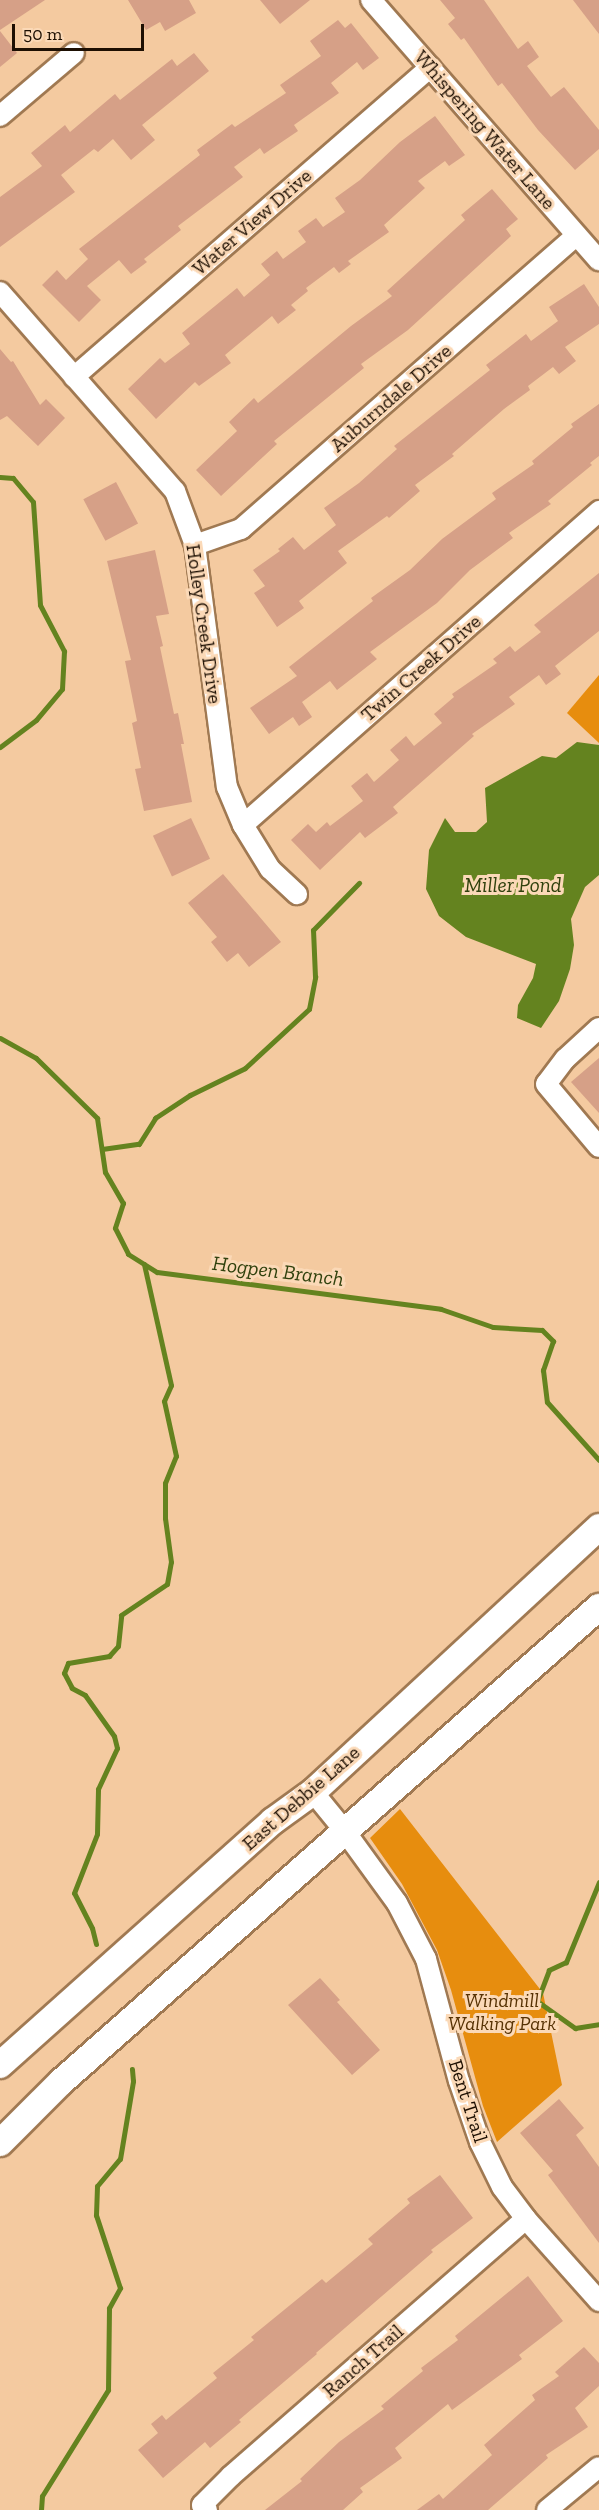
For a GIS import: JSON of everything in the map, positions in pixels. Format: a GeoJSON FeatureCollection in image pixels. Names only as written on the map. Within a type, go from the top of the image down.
{"type":"FeatureCollection","features":[{"type":"Feature","properties":{"kind":"main road","name":"East Debbie Lane"},"geometry":{"type":"LineString","coordinates":[[0,2065],[273,1821],[313,1792],[599,1527]]}},
{"type":"Feature","properties":{"kind":"main road"},"geometry":{"type":"LineString","coordinates":[[0,2143],[61,2082],[590,1615]]}},
{"type":"Feature","properties":{"kind":"street","name":"Whispering Water Lane"},"geometry":{"type":"LineString","coordinates":[[371,0],[599,260]]}},
{"type":"Feature","properties":{"kind":"street"},"geometry":{"type":"LineString","coordinates":[[0,116],[74,53]]}},
{"type":"Feature","properties":{"kind":"street","name":"Water View Drive"},"geometry":{"type":"LineString","coordinates":[[74,377],[430,67]]}},
{"type":"Feature","properties":{"kind":"street","name":"Auburndale Drive"},"geometry":{"type":"LineString","coordinates":[[195,545],[241,529],[578,235]]}},
{"type":"Feature","properties":{"kind":"street","name":"Holley Creek Drive"},"geometry":{"type":"LineString","coordinates":[[0,292],[175,491],[195,545],[227,787],[243,825],[270,869],[297,894]]}},
{"type":"Feature","properties":{"kind":"street","name":"Twin Creek Drive"},"geometry":{"type":"LineString","coordinates":[[243,825],[599,511]]}},
{"type":"Feature","properties":{"kind":"street"},"geometry":{"type":"LineString","coordinates":[[599,1028],[565,1059],[546,1084],[599,1147]]}},
{"type":"Feature","properties":{"kind":"street","name":"Bent Trail"},"geometry":{"type":"LineString","coordinates":[[313,1792],[397,1903],[426,1959],[459,2080],[480,2142],[502,2187],[526,2219],[599,2301]]}},
{"type":"Feature","properties":{"kind":"street","name":"Ranch Trail"},"geometry":{"type":"LineString","coordinates":[[205,2507],[231,2476],[526,2219]]}},
{"type":"Feature","properties":{"kind":"street"},"geometry":{"type":"LineString","coordinates":[[547,2510],[599,2467]]}},
{"type":"Feature","properties":{"kind":"green space"},"geometry":{"type":"Polygon","coordinates":[[[599,675],[599,743],[567,713],[599,675]]]}},
{"type":"Feature","properties":{"kind":"green space","name":"Windmill Walking Park"},"geometry":{"type":"Polygon","coordinates":[[[400,1809],[543,1993],[562,2085],[497,2142],[483,2106],[451,1990],[437,1950],[402,1884],[370,1838],[400,1809]]]}},
{"type":"Feature","properties":{"kind":"water","name":"Miller Pond"},"geometry":{"type":"Polygon","coordinates":[[[577,742],[599,745],[599,875],[585,887],[571,919],[574,945],[570,969],[559,1001],[541,1028],[517,1018],[518,1005],[533,978],[536,964],[466,937],[439,916],[426,889],[429,850],[445,818],[455,832],[476,832],[487,822],[485,788],[542,756],[556,758],[577,742]]]}},
{"type":"Feature","properties":{"kind":"building"},"geometry":{"type":"Polygon","coordinates":[[[0,0],[45,0],[0,30],[0,0]]]}},
{"type":"Feature","properties":{"kind":"building"},"geometry":{"type":"Polygon","coordinates":[[[128,0],[189,0],[196,13],[165,31],[160,22],[146,30],[128,0]]]}},
{"type":"Feature","properties":{"kind":"building"},"geometry":{"type":"Polygon","coordinates":[[[260,0],[310,0],[280,24],[260,0]]]}},
{"type":"Feature","properties":{"kind":"building"},"geometry":{"type":"Polygon","coordinates":[[[440,0],[484,0],[518,49],[528,41],[539,57],[527,66],[551,97],[564,87],[599,130],[599,149],[575,170],[538,130],[502,83],[498,86],[464,38],[461,40],[448,24],[455,18],[440,0]]]}},
{"type":"Feature","properties":{"kind":"building"},"geometry":{"type":"Polygon","coordinates":[[[573,0],[599,0],[599,34],[573,0]]]}},
{"type":"Feature","properties":{"kind":"building"},"geometry":{"type":"Polygon","coordinates":[[[338,20],[345,28],[351,23],[379,58],[363,70],[357,62],[331,83],[339,93],[294,125],[298,131],[264,154],[260,148],[234,167],[243,177],[178,226],[181,230],[144,259],[147,262],[131,274],[119,260],[87,286],[101,300],[79,322],[42,285],[57,270],[66,280],[88,259],[79,249],[200,155],[197,150],[232,124],[235,127],[286,93],[280,85],[321,56],[310,41],[338,20]]]}},
{"type":"Feature","properties":{"kind":"building"},"geometry":{"type":"Polygon","coordinates":[[[0,31],[17,53],[0,67],[0,31]]]}},
{"type":"Feature","properties":{"kind":"building"},"geometry":{"type":"Polygon","coordinates":[[[194,53],[209,71],[142,125],[155,140],[131,160],[113,139],[98,152],[94,149],[61,175],[75,192],[0,247],[0,197],[42,166],[31,153],[65,125],[70,132],[115,94],[120,100],[172,59],[177,66],[194,53]]]}},
{"type":"Feature","properties":{"kind":"building"},"geometry":{"type":"Polygon","coordinates":[[[435,116],[465,155],[449,166],[445,161],[418,181],[425,188],[384,225],[389,232],[348,261],[351,264],[339,273],[334,267],[306,288],[308,291],[291,305],[296,310],[278,324],[272,316],[225,355],[231,363],[199,386],[195,382],[156,419],[128,389],[160,358],[165,363],[190,344],[182,333],[237,288],[244,297],[270,275],[261,264],[277,251],[283,259],[306,242],[298,231],[316,218],[323,227],[345,212],[335,198],[360,180],[400,142],[435,116]]]}},
{"type":"Feature","properties":{"kind":"building"},"geometry":{"type":"Polygon","coordinates":[[[492,189],[518,219],[506,229],[511,236],[408,330],[361,364],[364,368],[274,441],[277,444],[221,496],[196,470],[237,431],[229,422],[254,398],[258,403],[351,326],[392,296],[387,291],[465,220],[461,215],[492,189]]]}},
{"type":"Feature","properties":{"kind":"building"},"geometry":{"type":"Polygon","coordinates":[[[584,284],[599,307],[599,324],[565,347],[576,361],[559,374],[553,367],[528,386],[530,390],[504,409],[452,454],[454,456],[415,485],[420,491],[389,518],[387,516],[338,551],[347,563],[299,601],[304,608],[277,627],[254,593],[265,586],[253,570],[280,551],[278,549],[293,537],[304,550],[336,525],[324,508],[359,483],[397,449],[394,446],[490,370],[486,365],[526,334],[531,341],[558,321],[549,307],[584,284]]]}},
{"type":"Feature","properties":{"kind":"building"},"geometry":{"type":"Polygon","coordinates":[[[0,349],[11,362],[13,361],[40,405],[46,399],[65,418],[38,446],[7,416],[0,420],[0,349]]]}},
{"type":"Feature","properties":{"kind":"building"},"geometry":{"type":"Polygon","coordinates":[[[599,404],[599,456],[590,463],[592,465],[548,501],[551,504],[509,533],[513,538],[470,570],[437,603],[370,652],[377,659],[337,690],[330,681],[302,702],[312,717],[299,726],[293,717],[269,734],[250,708],[297,676],[289,667],[373,601],[371,598],[410,570],[442,539],[496,499],[492,493],[534,464],[532,461],[573,427],[571,424],[599,404]]]}},
{"type":"Feature","properties":{"kind":"building"},"geometry":{"type":"Polygon","coordinates":[[[116,482],[138,523],[105,541],[83,499],[116,482]]]}},
{"type":"Feature","properties":{"kind":"building"},"geometry":{"type":"Polygon","coordinates":[[[155,550],[169,614],[156,616],[163,646],[160,647],[174,714],[178,713],[184,744],[181,744],[192,802],[144,811],[135,769],[141,768],[132,723],[137,721],[125,661],[131,660],[107,561],[155,550]]]}},
{"type":"Feature","properties":{"kind":"building"},"geometry":{"type":"Polygon","coordinates":[[[599,573],[599,631],[555,666],[561,674],[546,685],[539,675],[509,697],[515,704],[472,734],[474,736],[393,807],[398,813],[365,838],[360,832],[320,870],[291,840],[308,824],[316,832],[327,822],[330,826],[363,801],[351,786],[367,773],[374,782],[399,760],[390,750],[406,736],[414,746],[442,723],[434,714],[454,697],[452,694],[497,663],[493,659],[510,646],[515,652],[541,632],[534,625],[599,573]]]}},
{"type":"Feature","properties":{"kind":"building"},"geometry":{"type":"Polygon","coordinates":[[[191,818],[210,859],[172,877],[153,836],[191,818]]]}},
{"type":"Feature","properties":{"kind":"building"},"geometry":{"type":"Polygon","coordinates":[[[223,874],[281,942],[249,967],[238,953],[227,962],[211,942],[217,937],[188,903],[223,874]]]}},
{"type":"Feature","properties":{"kind":"building"},"geometry":{"type":"Polygon","coordinates":[[[599,1058],[599,1113],[571,1082],[599,1058]]]}},
{"type":"Feature","properties":{"kind":"building"},"geometry":{"type":"Polygon","coordinates":[[[320,1978],[340,2000],[337,2002],[380,2050],[352,2075],[288,2005],[320,1978]]]}},
{"type":"Feature","properties":{"kind":"building"},"geometry":{"type":"Polygon","coordinates":[[[559,2099],[584,2128],[576,2135],[599,2167],[599,2243],[548,2175],[553,2171],[520,2133],[559,2099]]]}},
{"type":"Feature","properties":{"kind":"building"},"geometry":{"type":"Polygon","coordinates":[[[440,2175],[473,2218],[431,2250],[433,2252],[239,2420],[241,2422],[210,2448],[205,2442],[163,2478],[138,2450],[158,2433],[151,2424],[162,2415],[166,2420],[217,2378],[213,2373],[254,2340],[251,2337],[322,2279],[326,2283],[373,2244],[368,2239],[410,2203],[407,2199],[440,2175]]]}},
{"type":"Feature","properties":{"kind":"building"},"geometry":{"type":"Polygon","coordinates":[[[528,2276],[563,2321],[519,2355],[522,2359],[452,2410],[448,2404],[395,2448],[402,2458],[360,2488],[363,2492],[343,2510],[265,2510],[302,2481],[300,2479],[339,2442],[384,2409],[381,2406],[423,2371],[421,2368],[458,2340],[455,2336],[528,2276]]]}},
{"type":"Feature","properties":{"kind":"building"},"geometry":{"type":"Polygon","coordinates":[[[584,2347],[599,2363],[599,2386],[575,2408],[588,2427],[546,2455],[548,2458],[488,2510],[417,2510],[439,2494],[443,2499],[492,2455],[484,2445],[535,2400],[532,2395],[559,2376],[555,2372],[584,2347]]]}},
{"type":"Feature","properties":{"kind":"waterway","name":"Hogpen Branch"},"geometry":{"type":"LineString","coordinates":[[0,477],[13,478],[33,502],[40,605],[64,651],[62,689],[36,720],[0,747]]}},
{"type":"Feature","properties":{"kind":"waterway"},"geometry":{"type":"LineString","coordinates":[[102,1149],[139,1144],[155,1118],[190,1095],[245,1068],[309,1009],[315,977],[313,930],[359,883]]}},
{"type":"Feature","properties":{"kind":"waterway","name":"Hogpen Branch"},"geometry":{"type":"LineString","coordinates":[[0,1038],[36,1058],[97,1118],[105,1172],[123,1203],[115,1228],[128,1254],[157,1272],[441,1309],[493,1327],[542,1330],[553,1341],[543,1370],[547,1402],[599,1460]]}},
{"type":"Feature","properties":{"kind":"waterway"},"geometry":{"type":"LineString","coordinates":[[96,1944],[92,1928],[74,1893],[97,1834],[98,1789],[117,1748],[114,1736],[85,1695],[72,1688],[64,1673],[68,1663],[109,1656],[118,1646],[121,1615],[167,1584],[171,1562],[165,1518],[165,1483],[176,1456],[164,1401],[171,1385],[144,1264]]}},
{"type":"Feature","properties":{"kind":"waterway","name":"Hogpen Branch"},"geometry":{"type":"LineString","coordinates":[[599,1882],[566,1962],[549,1970],[537,2001],[575,2028],[599,2024]]}},
{"type":"Feature","properties":{"kind":"waterway"},"geometry":{"type":"LineString","coordinates":[[41,2510],[42,2496],[108,2390],[109,2308],[120,2288],[96,2215],[97,2186],[120,2159],[133,2081],[132,2069]]}}]}
